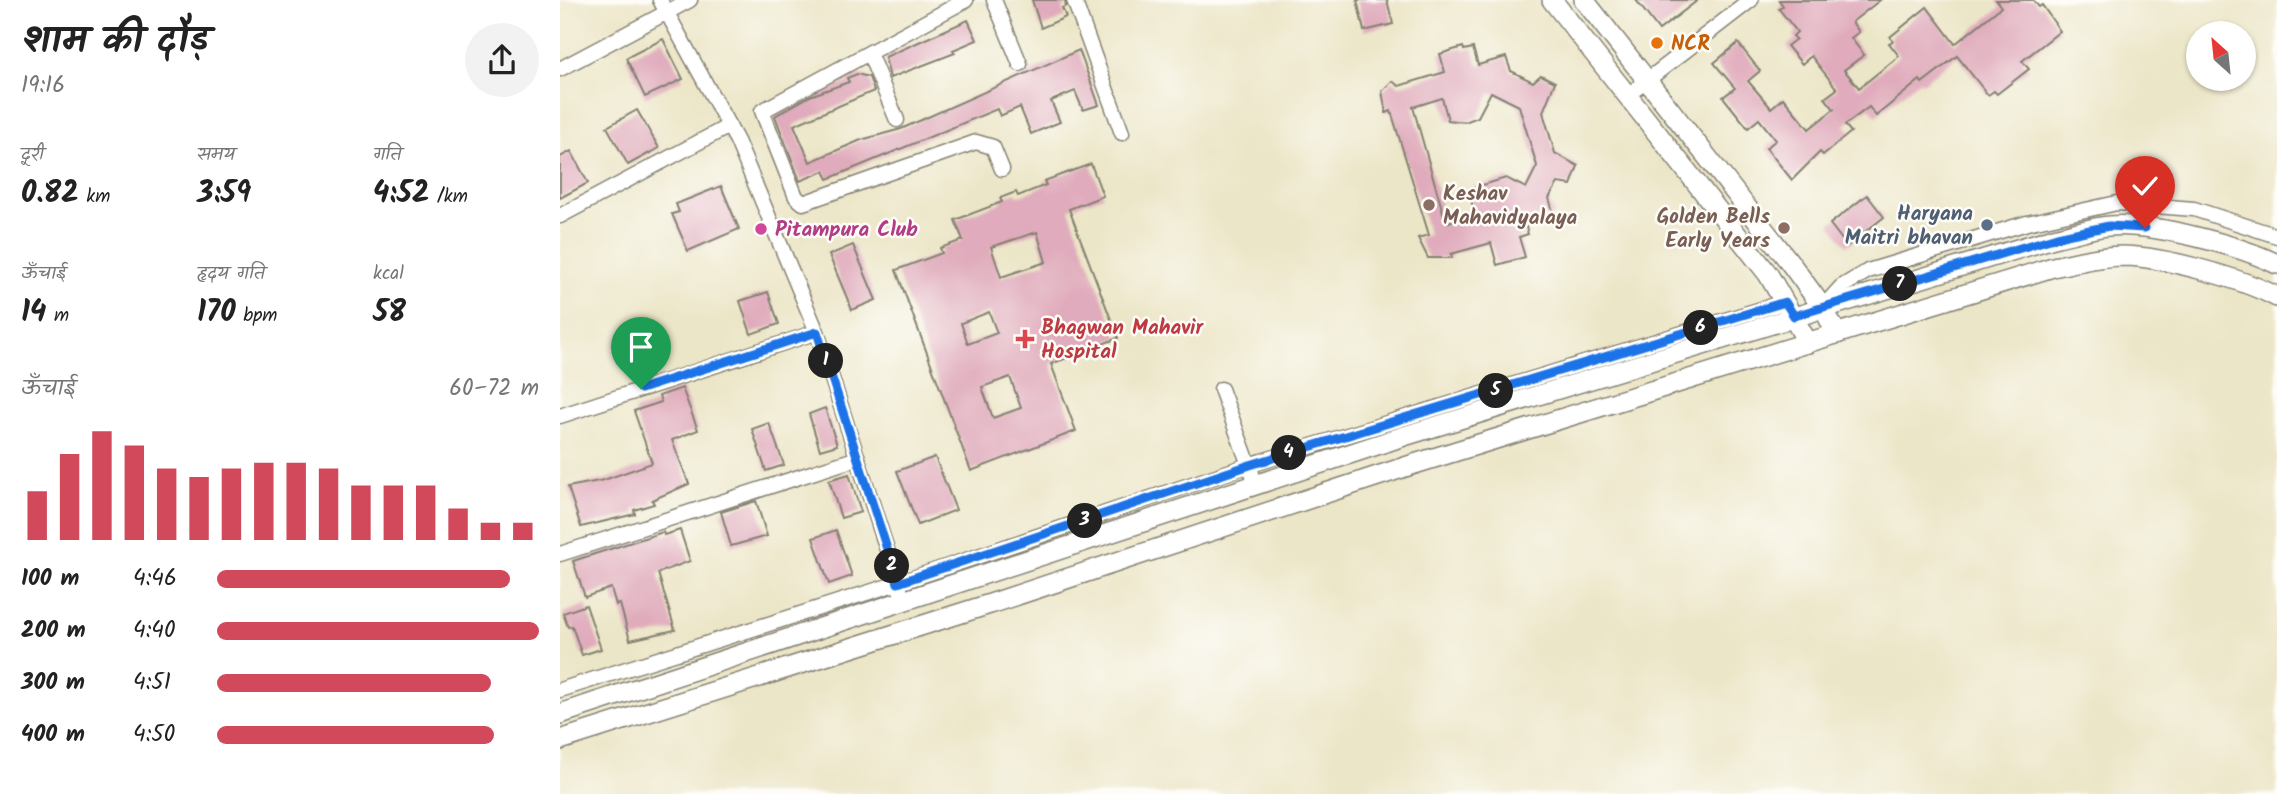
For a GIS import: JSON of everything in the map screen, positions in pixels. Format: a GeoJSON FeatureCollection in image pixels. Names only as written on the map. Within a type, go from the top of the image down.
{"type":"FeatureCollection","features":[{"type":"Feature","properties":{"kind":"main road"},"geometry":{"type":"LineString","coordinates":[[1552,0],[1768,274],[1808,343]]}},
{"type":"Feature","properties":{"kind":"main road"},"geometry":{"type":"LineString","coordinates":[[1584,0],[1823,308],[1838,334]]}},
{"type":"Feature","properties":{"kind":"main road"},"geometry":{"type":"LineString","coordinates":[[560,714],[901,592],[984,574],[1253,474],[1790,309],[1823,308],[2057,237],[2109,226],[2145,228],[2223,244],[2277,264]]}},
{"type":"Feature","properties":{"kind":"main road"},"geometry":{"type":"LineString","coordinates":[[560,740],[993,603],[1408,466],[2053,267],[2101,257],[2154,259],[2235,280],[2277,297]]}},
{"type":"Feature","properties":{"kind":"main road"},"geometry":{"type":"LineString","coordinates":[[984,574],[993,603]]}},
{"type":"Feature","properties":{"kind":"street"},"geometry":{"type":"LineString","coordinates":[[560,69],[664,6],[690,0]]}},
{"type":"Feature","properties":{"kind":"street"},"geometry":{"type":"LineString","coordinates":[[966,0],[762,111],[796,197],[803,203],[976,142],[993,147],[1002,170]]}},
{"type":"Feature","properties":{"kind":"street"},"geometry":{"type":"LineString","coordinates":[[995,0],[1020,64]]}},
{"type":"Feature","properties":{"kind":"street"},"geometry":{"type":"LineString","coordinates":[[1074,0],[1122,133]]}},
{"type":"Feature","properties":{"kind":"street"},"geometry":{"type":"LineString","coordinates":[[1628,95],[1751,0]]}},
{"type":"Feature","properties":{"kind":"street"},"geometry":{"type":"LineString","coordinates":[[664,6],[729,126],[817,332],[901,592]]}},
{"type":"Feature","properties":{"kind":"street"},"geometry":{"type":"LineString","coordinates":[[869,53],[897,120]]}},
{"type":"Feature","properties":{"kind":"street"},"geometry":{"type":"LineString","coordinates":[[560,216],[729,126]]}},
{"type":"Feature","properties":{"kind":"street"},"geometry":{"type":"LineString","coordinates":[[1823,308],[1847,282],[1868,271],[2027,223],[2117,203],[2194,209],[2277,236]]}},
{"type":"Feature","properties":{"kind":"street"},"geometry":{"type":"LineString","coordinates":[[560,416],[817,332]]}},
{"type":"Feature","properties":{"kind":"street"},"geometry":{"type":"LineString","coordinates":[[560,690],[901,592],[1253,474],[1221,389]]}},
{"type":"Feature","properties":{"kind":"street"},"geometry":{"type":"LineString","coordinates":[[560,554],[858,458]]}},
{"type":"Feature","properties":{"kind":"building"},"geometry":{"type":"Polygon","coordinates":[[[1032,0],[1065,0],[1066,6],[1062,8],[1066,17],[1041,28],[1032,0]]]}},
{"type":"Feature","properties":{"kind":"building"},"geometry":{"type":"Polygon","coordinates":[[[1357,0],[1387,0],[1393,24],[1364,31],[1357,0]]]}},
{"type":"Feature","properties":{"kind":"building"},"geometry":{"type":"Polygon","coordinates":[[[1636,0],[1698,0],[1659,30],[1636,0]]]}},
{"type":"Feature","properties":{"kind":"building"},"geometry":{"type":"Polygon","coordinates":[[[1779,0],[1880,0],[1852,22],[1859,32],[1851,38],[1864,55],[1844,70],[1859,88],[1899,56],[1889,43],[1893,41],[1890,37],[1927,7],[1955,44],[2001,7],[1996,0],[2033,0],[2039,7],[2042,5],[2060,31],[2022,61],[2029,69],[1997,94],[1994,91],[1988,95],[1957,56],[1922,83],[1920,80],[1876,116],[1869,107],[1845,125],[1851,132],[1823,155],[1820,152],[1792,180],[1766,148],[1776,140],[1759,119],[1748,128],[1723,97],[1735,88],[1714,63],[1738,43],[1760,71],[1748,81],[1771,108],[1783,98],[1809,129],[1834,109],[1825,98],[1837,89],[1811,56],[1802,64],[1787,46],[1796,39],[1793,36],[1797,32],[1779,9],[1783,6],[1779,0]]]}},
{"type":"Feature","properties":{"kind":"building"},"geometry":{"type":"Polygon","coordinates":[[[968,20],[977,40],[953,50],[955,53],[890,78],[885,57],[968,20]]]}},
{"type":"Feature","properties":{"kind":"building"},"geometry":{"type":"Polygon","coordinates":[[[663,39],[683,79],[645,97],[626,58],[663,39]]]}},
{"type":"Feature","properties":{"kind":"building"},"geometry":{"type":"Polygon","coordinates":[[[1463,47],[1464,50],[1473,48],[1478,65],[1506,57],[1511,71],[1533,82],[1541,75],[1555,82],[1543,112],[1555,153],[1578,166],[1571,185],[1558,183],[1549,198],[1554,215],[1525,224],[1528,234],[1519,237],[1525,257],[1497,265],[1491,243],[1451,254],[1452,258],[1428,258],[1418,238],[1429,235],[1391,111],[1386,113],[1382,91],[1392,81],[1399,86],[1445,72],[1440,54],[1463,47]],[[1491,92],[1478,117],[1465,122],[1448,120],[1442,98],[1413,107],[1446,223],[1474,213],[1469,189],[1506,178],[1526,188],[1537,166],[1519,106],[1491,92]]]}},
{"type":"Feature","properties":{"kind":"building"},"geometry":{"type":"Polygon","coordinates":[[[1079,50],[1099,105],[1083,110],[1075,91],[1051,101],[1060,122],[1031,134],[1020,107],[1000,116],[997,109],[828,179],[824,171],[800,181],[775,116],[810,96],[849,82],[847,78],[857,74],[869,77],[874,91],[794,125],[810,162],[861,140],[901,129],[1079,50]]]}},
{"type":"Feature","properties":{"kind":"building"},"geometry":{"type":"Polygon","coordinates":[[[637,110],[659,148],[628,165],[607,127],[637,110]]]}},
{"type":"Feature","properties":{"kind":"building"},"geometry":{"type":"Polygon","coordinates":[[[571,151],[588,183],[560,198],[560,157],[571,151]]]}},
{"type":"Feature","properties":{"kind":"building"},"geometry":{"type":"Polygon","coordinates":[[[1091,164],[1103,196],[1069,209],[1118,338],[1051,364],[1076,431],[971,471],[896,270],[942,253],[940,248],[963,240],[955,220],[1002,202],[1000,198],[1016,192],[1018,196],[1046,185],[1044,181],[1091,164]],[[1037,232],[991,247],[1001,277],[1046,262],[1037,232]],[[989,312],[961,323],[968,344],[997,333],[989,312]],[[1010,377],[982,387],[993,418],[1021,408],[1010,377]]]}},
{"type":"Feature","properties":{"kind":"building"},"geometry":{"type":"Polygon","coordinates":[[[721,186],[739,229],[688,251],[672,214],[679,212],[676,204],[721,186]]]}},
{"type":"Feature","properties":{"kind":"building"},"geometry":{"type":"Polygon","coordinates":[[[1867,195],[1884,217],[1847,246],[1830,224],[1867,195]]]}},
{"type":"Feature","properties":{"kind":"building"},"geometry":{"type":"Polygon","coordinates":[[[853,245],[876,300],[852,310],[829,255],[853,245]]]}},
{"type":"Feature","properties":{"kind":"building"},"geometry":{"type":"Polygon","coordinates":[[[768,292],[779,324],[751,334],[740,301],[768,292]]]}},
{"type":"Feature","properties":{"kind":"building"},"geometry":{"type":"Polygon","coordinates":[[[682,388],[698,430],[672,440],[689,484],[652,500],[654,504],[634,510],[635,514],[581,527],[568,487],[604,480],[652,463],[634,411],[661,402],[659,396],[682,388]]]}},
{"type":"Feature","properties":{"kind":"building"},"geometry":{"type":"Polygon","coordinates":[[[825,408],[837,445],[820,450],[809,414],[825,408]]]}},
{"type":"Feature","properties":{"kind":"building"},"geometry":{"type":"Polygon","coordinates":[[[769,423],[784,465],[766,471],[752,429],[769,423]]]}},
{"type":"Feature","properties":{"kind":"building"},"geometry":{"type":"Polygon","coordinates":[[[935,457],[956,510],[918,525],[897,471],[935,457]]]}},
{"type":"Feature","properties":{"kind":"building"},"geometry":{"type":"Polygon","coordinates":[[[849,474],[861,512],[841,518],[829,480],[849,474]]]}},
{"type":"Feature","properties":{"kind":"building"},"geometry":{"type":"Polygon","coordinates":[[[756,501],[767,536],[731,546],[721,512],[756,501]]]}},
{"type":"Feature","properties":{"kind":"building"},"geometry":{"type":"Polygon","coordinates":[[[680,530],[690,561],[658,573],[675,630],[630,640],[620,604],[616,605],[611,588],[585,597],[573,561],[663,532],[664,535],[680,530]]]}},
{"type":"Feature","properties":{"kind":"building"},"geometry":{"type":"Polygon","coordinates":[[[836,530],[852,576],[829,584],[813,538],[836,530]]]}},
{"type":"Feature","properties":{"kind":"building"},"geometry":{"type":"Polygon","coordinates":[[[586,605],[601,649],[582,655],[572,626],[568,627],[563,613],[586,605]]]}},
{"type":"Feature","properties":{"kind":"place","name":"NCR"},"geometry":{"type":"Point","coordinates":[1657,43]}},
{"type":"Feature","properties":{"kind":"place","name":"Keshav Mahavidyalaya"},"geometry":{"type":"Point","coordinates":[1429,205]}},
{"type":"Feature","properties":{"kind":"place","name":"Haryana Maitri bhavan"},"geometry":{"type":"Point","coordinates":[1987,225]}},
{"type":"Feature","properties":{"kind":"place","name":"Golden Bells Early Years"},"geometry":{"type":"Point","coordinates":[1784,228]}},
{"type":"Feature","properties":{"kind":"place","name":"Pitampura Club"},"geometry":{"type":"Point","coordinates":[761,229]}},
{"type":"Feature","properties":{"kind":"place","name":"Bhagwan Mahavir Hospital"},"geometry":{"type":"Point","coordinates":[1025,339]}},
{"type":"Feature","properties":{"kind":"route"},"geometry":{"type":"LineString","coordinates":[[641,389],[817,332],[898,583],[1250,465],[1785,302],[1794,316],[2057,237],[2109,226],[2145,228]]}}]}
